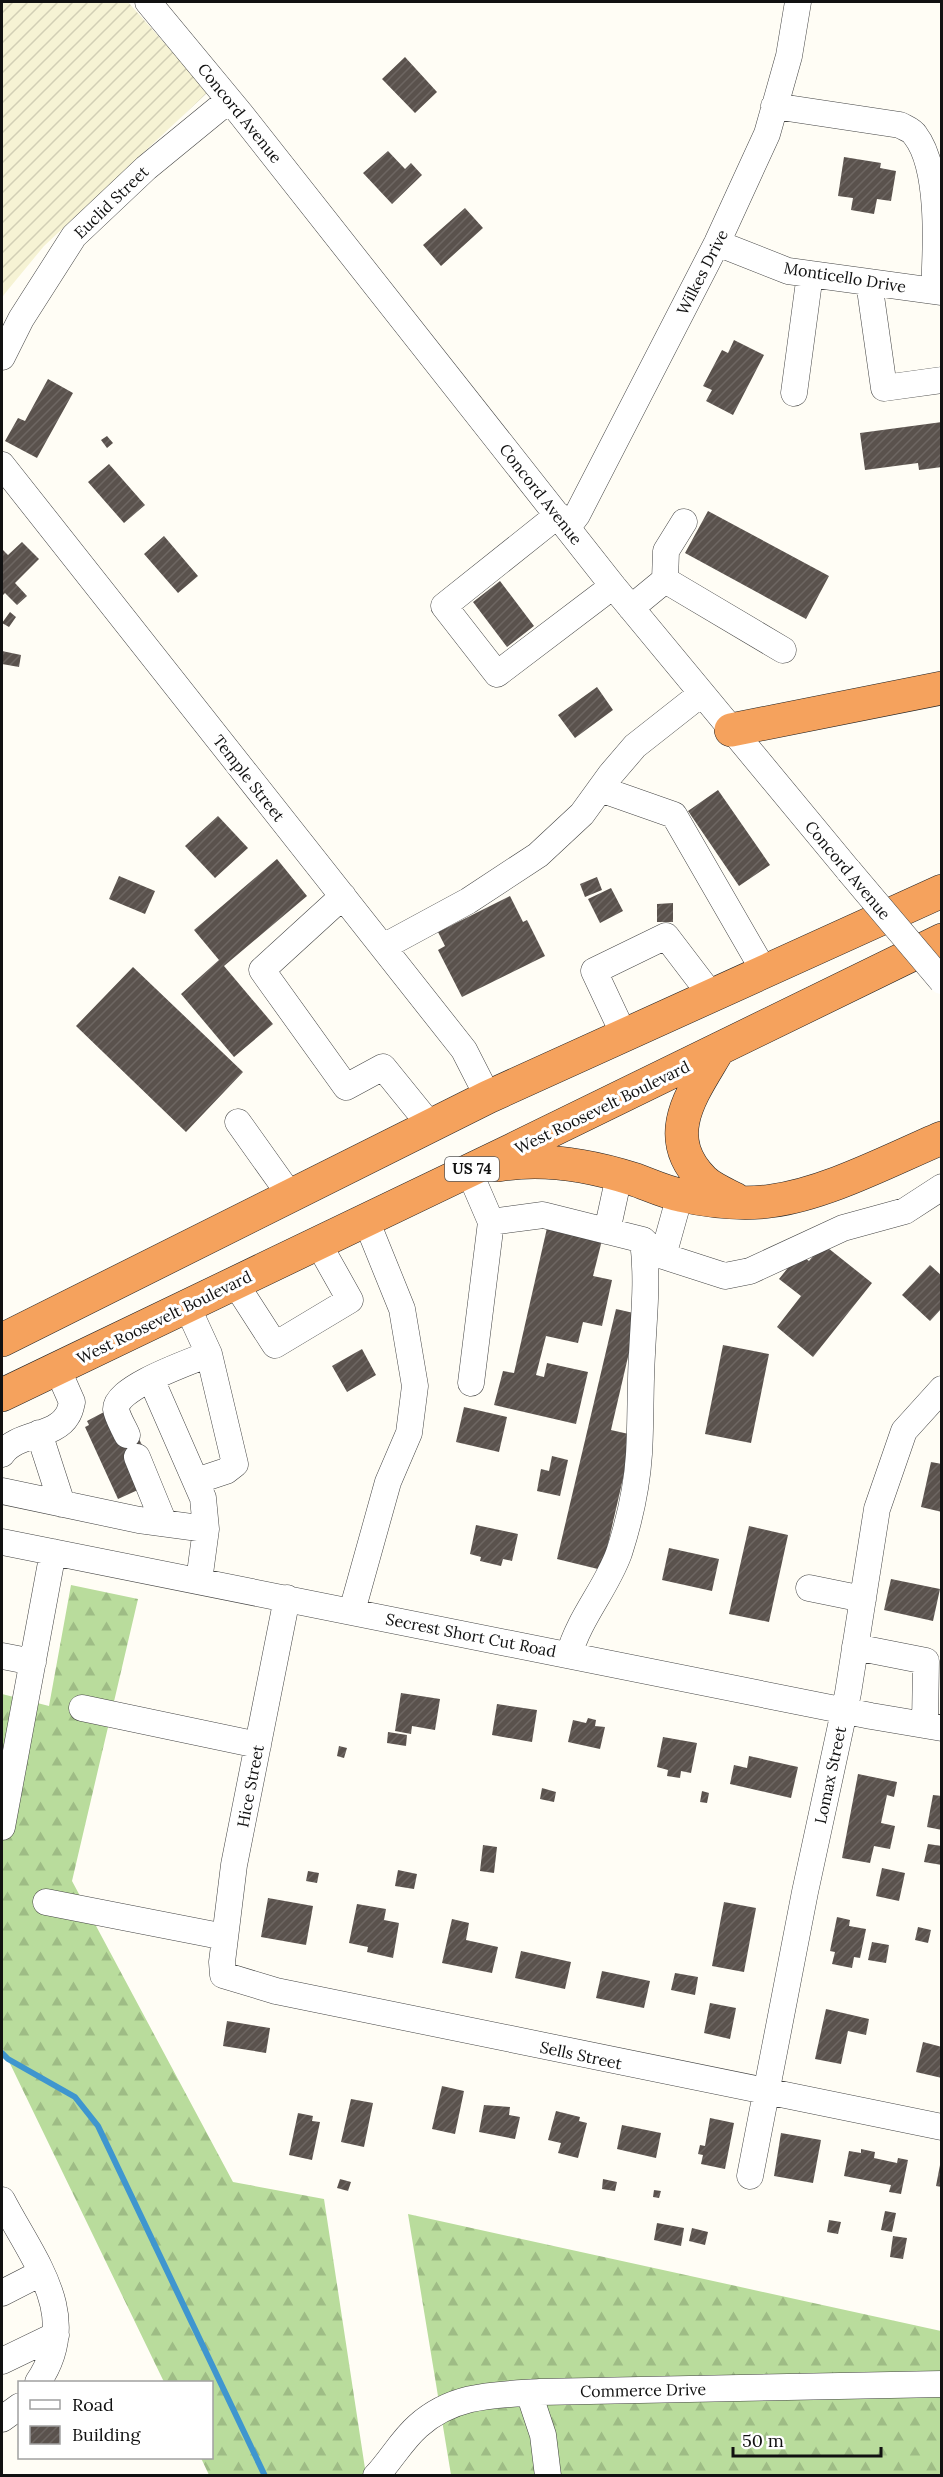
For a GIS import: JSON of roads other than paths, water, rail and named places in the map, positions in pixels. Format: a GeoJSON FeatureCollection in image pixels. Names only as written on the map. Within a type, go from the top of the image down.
{"type":"FeatureCollection","features":[{"type":"Feature","properties":{"kind":"highway"},"geometry":{"type":"LineString","coordinates":[[731,730],[942,688]]}},
{"type":"Feature","properties":{"kind":"highway"},"geometry":{"type":"LineString","coordinates":[[2,1340],[488,1096],[942,891]]}},
{"type":"Feature","properties":{"kind":"highway","name":"West Roosevelt Boulevard"},"geometry":{"type":"LineString","coordinates":[[2,1395],[472,1170],[942,940]]}},
{"type":"Feature","properties":{"kind":"highway"},"geometry":{"type":"LineString","coordinates":[[692,1188],[680,1127],[690,1098],[718,1050]]}},
{"type":"Feature","properties":{"kind":"highway"},"geometry":{"type":"LineString","coordinates":[[472,1170],[524,1161],[568,1163],[625,1177],[647,1163],[662,1166],[692,1188],[739,1202],[771,1201],[816,1191],[942,1138]]}},
{"type":"Feature","properties":{"kind":"street","name":"Concord Avenue"},"geometry":{"type":"LineString","coordinates":[[148,2],[229,99],[701,694],[942,981]]}},
{"type":"Feature","properties":{"kind":"street","name":"Wilkes Drive"},"geometry":{"type":"LineString","coordinates":[[563,521],[577,515],[717,243],[767,134],[789,56],[798,2]]}},
{"type":"Feature","properties":{"kind":"street","name":"Euclid Street"},"geometry":{"type":"LineString","coordinates":[[2,357],[21,319],[74,236],[146,168],[229,99]]}},
{"type":"Feature","properties":{"kind":"street"},"geometry":{"type":"LineString","coordinates":[[774,106],[900,125],[914,133],[925,154],[933,191],[938,291]]}},
{"type":"Feature","properties":{"kind":"street","name":"Monticello Drive"},"geometry":{"type":"LineString","coordinates":[[717,243],[788,271],[938,291]]}},
{"type":"Feature","properties":{"kind":"street"},"geometry":{"type":"LineString","coordinates":[[794,393],[810,274]]}},
{"type":"Feature","properties":{"kind":"street"},"geometry":{"type":"LineString","coordinates":[[869,282],[884,388],[942,380]]}},
{"type":"Feature","properties":{"kind":"street","name":"Temple Street"},"geometry":{"type":"LineString","coordinates":[[2,465],[464,1050],[488,1096]]}},
{"type":"Feature","properties":{"kind":"street"},"geometry":{"type":"LineString","coordinates":[[563,521],[444,606],[496,674],[614,586]]}},
{"type":"Feature","properties":{"kind":"street"},"geometry":{"type":"LineString","coordinates":[[632,608],[665,580],[666,550],[684,522]]}},
{"type":"Feature","properties":{"kind":"street"},"geometry":{"type":"LineString","coordinates":[[665,580],[783,651]]}},
{"type":"Feature","properties":{"kind":"street"},"geometry":{"type":"LineString","coordinates":[[383,947],[468,901],[538,855],[582,814],[636,746],[701,694]]}},
{"type":"Feature","properties":{"kind":"street"},"geometry":{"type":"LineString","coordinates":[[600,789],[674,815],[764,971]]}},
{"type":"Feature","properties":{"kind":"street"},"geometry":{"type":"LineString","coordinates":[[343,896],[261,970],[346,1087],[383,1067],[430,1125]]}},
{"type":"Feature","properties":{"kind":"street"},"geometry":{"type":"LineString","coordinates":[[624,1035],[594,971],[666,936],[711,995]]}},
{"type":"Feature","properties":{"kind":"street"},"geometry":{"type":"LineString","coordinates":[[238,1122],[290,1196]]}},
{"type":"Feature","properties":{"kind":"street"},"geometry":{"type":"LineString","coordinates":[[471,1383],[491,1222],[472,1170]]}},
{"type":"Feature","properties":{"kind":"street"},"geometry":{"type":"LineString","coordinates":[[607,1231],[625,1177]]}},
{"type":"Feature","properties":{"kind":"street"},"geometry":{"type":"LineString","coordinates":[[663,1256],[692,1188]]}},
{"type":"Feature","properties":{"kind":"street"},"geometry":{"type":"LineString","coordinates":[[491,1222],[543,1215],[643,1240],[657,1254],[725,1276],[750,1271],[843,1228],[905,1211],[941,1188]]}},
{"type":"Feature","properties":{"kind":"street"},"geometry":{"type":"LineString","coordinates":[[352,1611],[388,1482],[409,1433],[415,1386],[402,1310],[366,1220]]}},
{"type":"Feature","properties":{"kind":"street"},"geometry":{"type":"LineString","coordinates":[[569,1655],[575,1634],[604,1586],[618,1554],[631,1502],[639,1457],[642,1353],[646,1311],[647,1272],[643,1240]]}},
{"type":"Feature","properties":{"kind":"street"},"geometry":{"type":"LineString","coordinates":[[235,1283],[275,1345],[350,1300],[318,1243]]}},
{"type":"Feature","properties":{"kind":"street"},"geometry":{"type":"LineString","coordinates":[[187,1306],[209,1354],[235,1464],[226,1472],[196,1481]]}},
{"type":"Feature","properties":{"kind":"street"},"geometry":{"type":"LineString","coordinates":[[164,1523],[116,1410],[120,1398],[142,1383],[209,1354]]}},
{"type":"Feature","properties":{"kind":"street"},"geometry":{"type":"LineString","coordinates":[[2,1454],[8,1445],[39,1433],[66,1418],[72,1402],[57,1368]]}},
{"type":"Feature","properties":{"kind":"street"},"geometry":{"type":"LineString","coordinates":[[142,1383],[203,1498],[206,1529],[199,1581]]}},
{"type":"Feature","properties":{"kind":"street","name":"Lomax Street"},"geometry":{"type":"LineString","coordinates":[[750,2176],[805,1892],[844,1710],[877,1509],[904,1431],[942,1389]]}},
{"type":"Feature","properties":{"kind":"street"},"geometry":{"type":"LineString","coordinates":[[39,1433],[62,1504]]}},
{"type":"Feature","properties":{"kind":"street"},"geometry":{"type":"LineString","coordinates":[[2,1491],[206,1529]]}},
{"type":"Feature","properties":{"kind":"street","name":"Secrest Short Cut Road"},"geometry":{"type":"LineString","coordinates":[[2,1542],[933,1726]]}},
{"type":"Feature","properties":{"kind":"street"},"geometry":{"type":"LineString","coordinates":[[2,1827],[53,1552]]}},
{"type":"Feature","properties":{"kind":"street"},"geometry":{"type":"LineString","coordinates":[[809,1588],[863,1599]]}},
{"type":"Feature","properties":{"kind":"street","name":"Hice Street"},"geometry":{"type":"LineString","coordinates":[[223,1975],[222,1962],[234,1864],[287,1598]]}},
{"type":"Feature","properties":{"kind":"street"},"geometry":{"type":"LineString","coordinates":[[855,1647],[926,1661],[933,1726]]}},
{"type":"Feature","properties":{"kind":"street"},"geometry":{"type":"LineString","coordinates":[[2,1656],[33,1662]]}},
{"type":"Feature","properties":{"kind":"street"},"geometry":{"type":"LineString","coordinates":[[82,1708],[258,1745]]}},
{"type":"Feature","properties":{"kind":"street"},"geometry":{"type":"LineString","coordinates":[[46,1902],[225,1937]]}},
{"type":"Feature","properties":{"kind":"street","name":"Sells Street"},"geometry":{"type":"LineString","coordinates":[[223,1975],[276,1991],[766,2093],[942,2127]]}},
{"type":"Feature","properties":{"kind":"street"},"geometry":{"type":"LineString","coordinates":[[2,2200],[52,2297],[58,2324],[49,2367],[39,2381]]}},
{"type":"Feature","properties":{"kind":"street"},"geometry":{"type":"LineString","coordinates":[[2,2293],[41,2273]]}},
{"type":"Feature","properties":{"kind":"street"},"geometry":{"type":"LineString","coordinates":[[2,2361],[56,2335]]}},
{"type":"Feature","properties":{"kind":"street","name":"Commerce Drive"},"geometry":{"type":"LineString","coordinates":[[376,2475],[417,2426],[448,2405],[478,2397],[529,2393],[942,2384]]}},
{"type":"Feature","properties":{"kind":"street"},"geometry":{"type":"LineString","coordinates":[[529,2393],[543,2435],[548,2475]]}},
{"type":"Feature","properties":{"kind":"street"},"geometry":{"type":"LineString","coordinates":[[2,2419],[18,2407]]}},
{"type":"Feature","properties":{"kind":"waterway"},"geometry":{"type":"LineString","coordinates":[[2,2053],[8,2059],[75,2097],[98,2126],[265,2476]]}}]}
